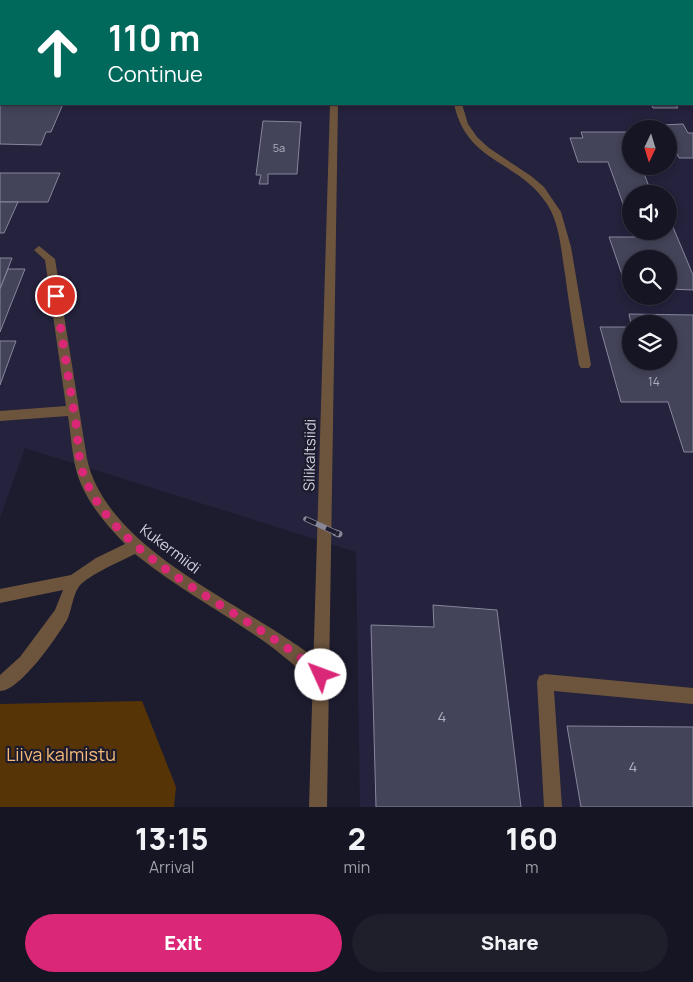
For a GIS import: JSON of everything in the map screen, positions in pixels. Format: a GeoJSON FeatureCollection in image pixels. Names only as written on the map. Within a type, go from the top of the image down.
{"type":"FeatureCollection","features":[{"type":"Feature","properties":{"kind":"street","name":"Silikaltsiidi"},"geometry":{"type":"LineString","coordinates":[[318,807],[334,105]]}},
{"type":"Feature","properties":{"kind":"street"},"geometry":{"type":"LineString","coordinates":[[458,105],[461,121],[479,146],[537,185],[551,203],[562,226],[585,365]]}},
{"type":"Feature","properties":{"kind":"street","name":"Kukermiidi"},"geometry":{"type":"LineString","coordinates":[[39,250],[50,259],[84,475],[107,516],[136,546],[198,591],[303,658],[321,675]]}},
{"type":"Feature","properties":{"kind":"street"},"geometry":{"type":"LineString","coordinates":[[0,416],[73,410]]}},
{"type":"Feature","properties":{"kind":"street"},"geometry":{"type":"LineString","coordinates":[[0,596],[74,581],[101,563],[136,546]]}},
{"type":"Feature","properties":{"kind":"street"},"geometry":{"type":"LineString","coordinates":[[0,683],[5,683],[26,663],[61,615],[74,581]]}},
{"type":"Feature","properties":{"kind":"street"},"geometry":{"type":"LineString","coordinates":[[553,807],[545,682],[693,696]]}},
{"type":"Feature","properties":{"kind":"shaded area"},"geometry":{"type":"Polygon","coordinates":[[[0,105],[693,105],[693,807],[360,807],[356,552],[25,448],[0,518],[0,105]]]}},
{"type":"Feature","properties":{"kind":"green space","name":"Liiva kalmistu"},"geometry":{"type":"Polygon","coordinates":[[[142,701],[176,787],[174,807],[0,807],[0,704],[142,701]]]}},
{"type":"Feature","properties":{"kind":"building"},"geometry":{"type":"Polygon","coordinates":[[[0,105],[63,105],[51,132],[46,132],[41,145],[0,144],[0,105]]]}},
{"type":"Feature","properties":{"kind":"building"},"geometry":{"type":"Polygon","coordinates":[[[652,105],[676,105],[678,108],[653,108],[652,105]]]}},
{"type":"Feature","properties":{"kind":"building"},"geometry":{"type":"Polygon","coordinates":[[[263,121],[301,122],[297,174],[268,174],[268,184],[259,184],[261,175],[256,175],[263,121]]]}},
{"type":"Feature","properties":{"kind":"building"},"geometry":{"type":"Polygon","coordinates":[[[678,124],[683,124],[688,133],[693,133],[693,158],[679,158],[678,156],[678,124]]]}},
{"type":"Feature","properties":{"kind":"building"},"geometry":{"type":"Polygon","coordinates":[[[581,132],[622,132],[622,175],[645,175],[648,185],[622,185],[622,201],[608,162],[578,162],[570,138],[583,138],[581,132]]]}},
{"type":"Feature","properties":{"kind":"building"},"geometry":{"type":"Polygon","coordinates":[[[0,173],[60,173],[48,202],[0,202],[0,173]]]}},
{"type":"Feature","properties":{"kind":"building"},"geometry":{"type":"Polygon","coordinates":[[[0,202],[18,202],[4,233],[0,233],[0,202]]]}},
{"type":"Feature","properties":{"kind":"building"},"geometry":{"type":"Polygon","coordinates":[[[609,237],[622,237],[622,240],[677,240],[677,237],[693,275],[693,290],[677,289],[677,250],[622,250],[622,275],[609,237]]]}},
{"type":"Feature","properties":{"kind":"building"},"geometry":{"type":"Polygon","coordinates":[[[0,258],[12,258],[0,289],[0,258]]]}},
{"type":"Feature","properties":{"kind":"building"},"geometry":{"type":"Polygon","coordinates":[[[8,269],[25,269],[0,332],[0,289],[8,269]]]}},
{"type":"Feature","properties":{"kind":"building"},"geometry":{"type":"Polygon","coordinates":[[[629,314],[693,315],[693,452],[684,452],[668,402],[621,402],[600,327],[622,327],[622,370],[677,370],[677,315],[629,314]]]}},
{"type":"Feature","properties":{"kind":"building"},"geometry":{"type":"Polygon","coordinates":[[[0,341],[16,341],[0,385],[0,341]]]}},
{"type":"Feature","properties":{"kind":"building"},"geometry":{"type":"Polygon","coordinates":[[[433,605],[497,610],[521,807],[376,807],[371,625],[434,627],[433,605]]]}},
{"type":"Feature","properties":{"kind":"building"},"geometry":{"type":"Polygon","coordinates":[[[567,726],[693,727],[693,807],[581,807],[567,726]]]}},
{"type":"Feature","properties":{"kind":"railway"},"geometry":{"type":"LineString","coordinates":[[306,519],[339,534],[336,533]]}},
{"type":"Feature","properties":{"kind":"route"},"geometry":{"type":"LineString","coordinates":[[56,296],[84,475],[107,516],[136,546],[198,591],[303,658],[321,675]]}}]}
